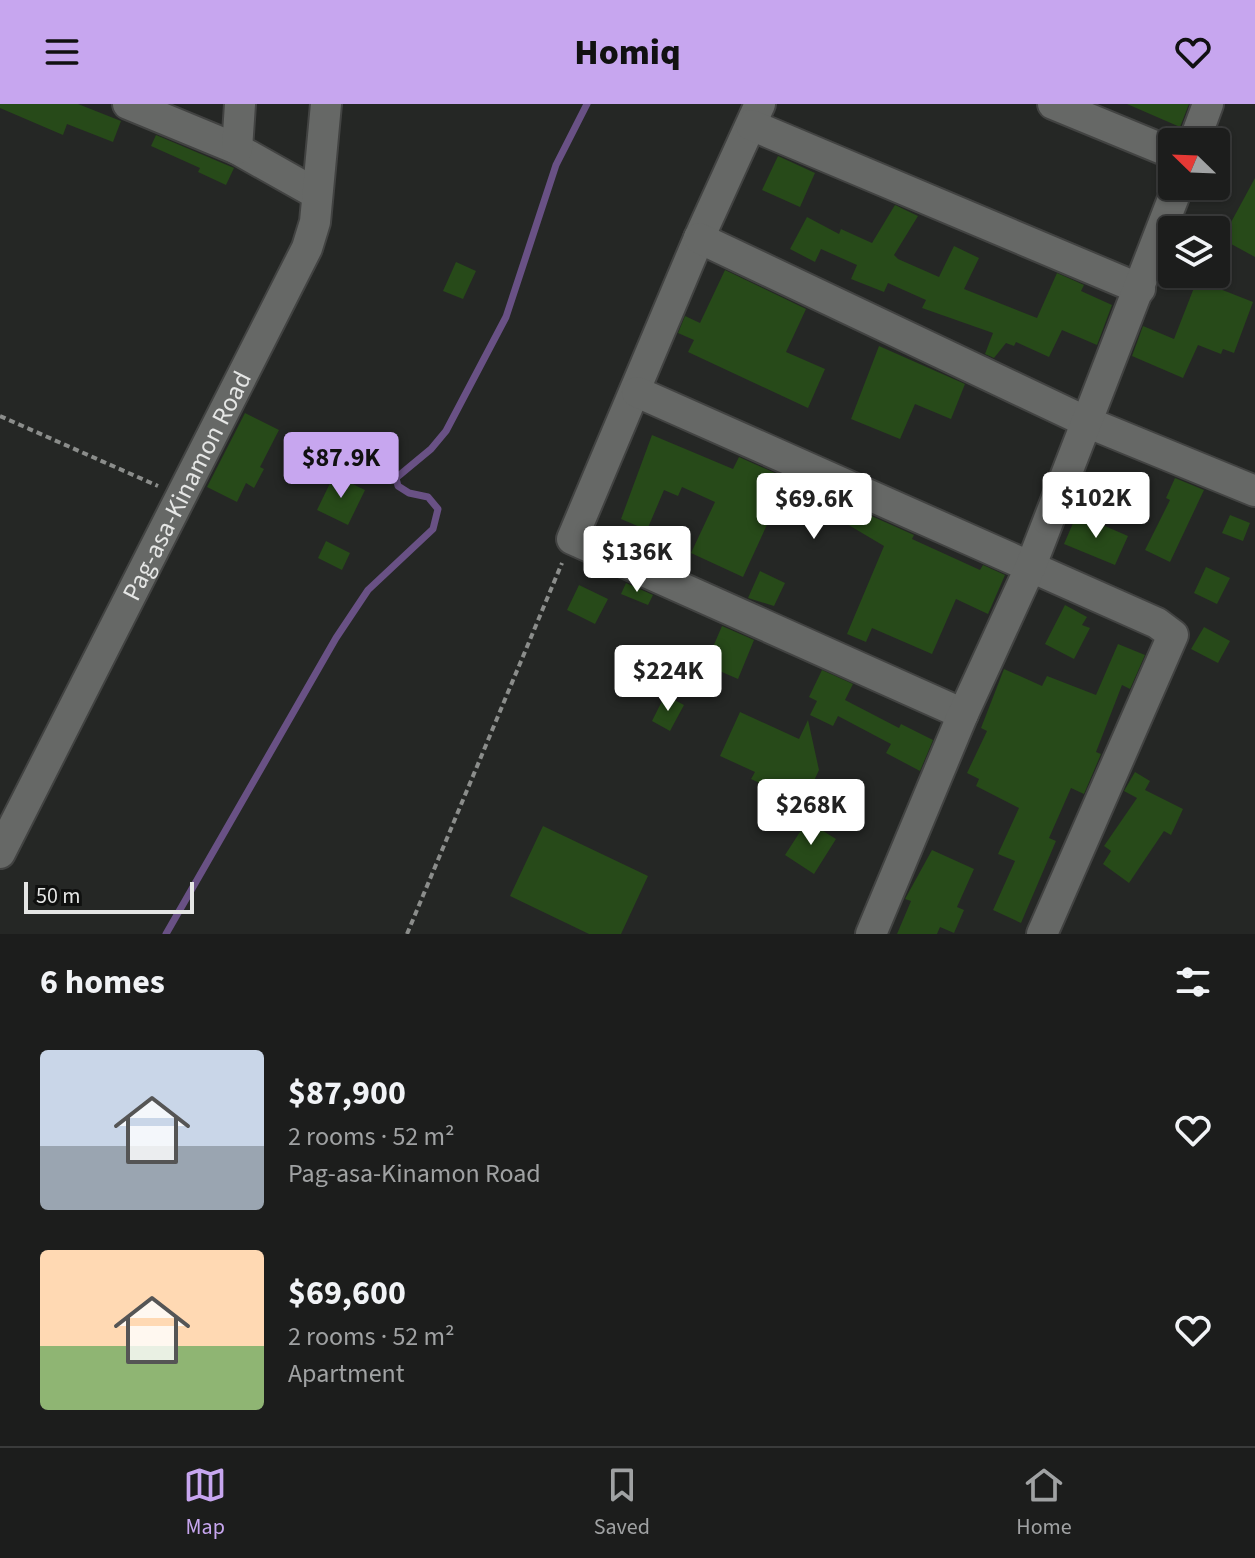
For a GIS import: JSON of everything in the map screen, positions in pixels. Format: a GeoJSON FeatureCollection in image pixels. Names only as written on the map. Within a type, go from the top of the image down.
{"type":"FeatureCollection","features":[{"type":"Feature","properties":{"kind":"street"},"geometry":{"type":"LineString","coordinates":[[128,104],[237,149],[317,194]]}},
{"type":"Feature","properties":{"kind":"street"},"geometry":{"type":"LineString","coordinates":[[237,149],[240,104]]}},
{"type":"Feature","properties":{"kind":"street","name":"Pag-asa-Kinamon Road"},"geometry":{"type":"LineString","coordinates":[[0,853],[109,643],[179,495],[294,278],[315,222],[324,154],[326,104]]}},
{"type":"Feature","properties":{"kind":"street"},"geometry":{"type":"LineString","coordinates":[[1053,104],[1158,147]]}},
{"type":"Feature","properties":{"kind":"street"},"geometry":{"type":"LineString","coordinates":[[1199,128],[1208,104]]}},
{"type":"Feature","properties":{"kind":"street"},"geometry":{"type":"LineString","coordinates":[[963,714],[572,539],[637,392],[699,238],[756,115],[1140,289]]}},
{"type":"Feature","properties":{"kind":"street"},"geometry":{"type":"LineString","coordinates":[[871,934],[963,714],[1030,568],[1089,423],[1173,200]]}},
{"type":"Feature","properties":{"kind":"street"},"geometry":{"type":"LineString","coordinates":[[699,238],[1089,423],[1255,491]]}},
{"type":"Feature","properties":{"kind":"street"},"geometry":{"type":"LineString","coordinates":[[637,392],[1157,623],[1173,635],[1173,642],[1042,934]]}},
{"type":"Feature","properties":{"kind":"path"},"geometry":{"type":"LineString","coordinates":[[0,416],[179,495]]}},
{"type":"Feature","properties":{"kind":"path"},"geometry":{"type":"LineString","coordinates":[[407,934],[572,539]]}},
{"type":"Feature","properties":{"kind":"building"},"geometry":{"type":"Polygon","coordinates":[[[0,104],[78,104],[121,121],[113,142],[67,124],[63,135],[0,108],[0,104]]]}},
{"type":"Feature","properties":{"kind":"building"},"geometry":{"type":"Polygon","coordinates":[[[1127,104],[1189,104],[1180,127],[1127,104]]]}},
{"type":"Feature","properties":{"kind":"building"},"geometry":{"type":"Polygon","coordinates":[[[156,135],[234,168],[226,185],[198,172],[200,168],[151,146],[156,135]]]}},
{"type":"Feature","properties":{"kind":"building"},"geometry":{"type":"Polygon","coordinates":[[[778,156],[815,173],[800,207],[762,190],[778,156]]]}},
{"type":"Feature","properties":{"kind":"building"},"geometry":{"type":"Polygon","coordinates":[[[1255,178],[1255,257],[1230,243],[1230,224],[1255,178]]]}},
{"type":"Feature","properties":{"kind":"building"},"geometry":{"type":"Polygon","coordinates":[[[895,205],[918,216],[894,255],[898,259],[939,277],[954,246],[979,258],[964,289],[1037,318],[1057,273],[1084,285],[1081,291],[1112,305],[1097,345],[1062,330],[1049,357],[1016,342],[1014,346],[1006,343],[994,358],[985,354],[993,333],[922,308],[926,300],[888,283],[884,292],[851,279],[857,265],[821,249],[815,262],[790,249],[807,217],[839,234],[841,229],[872,243],[895,205]]]}},
{"type":"Feature","properties":{"kind":"building"},"geometry":{"type":"Polygon","coordinates":[[[456,262],[476,271],[463,299],[443,291],[456,262]]]}},
{"type":"Feature","properties":{"kind":"building"},"geometry":{"type":"Polygon","coordinates":[[[725,270],[806,309],[786,352],[825,369],[808,408],[688,352],[694,340],[678,333],[685,316],[700,323],[725,270]]]}},
{"type":"Feature","properties":{"kind":"building"},"geometry":{"type":"Polygon","coordinates":[[[1194,288],[1217,288],[1253,302],[1234,353],[1223,349],[1221,354],[1198,345],[1183,378],[1132,356],[1143,326],[1174,339],[1194,288]]]}},
{"type":"Feature","properties":{"kind":"building"},"geometry":{"type":"Polygon","coordinates":[[[879,346],[965,384],[951,419],[915,404],[900,439],[851,419],[879,346]]]}},
{"type":"Feature","properties":{"kind":"building"},"geometry":{"type":"Polygon","coordinates":[[[245,413],[279,430],[260,467],[264,469],[254,488],[246,483],[237,502],[207,487],[245,413]]]}},
{"type":"Feature","properties":{"kind":"building"},"geometry":{"type":"Polygon","coordinates":[[[652,435],[733,469],[739,457],[914,535],[912,539],[980,570],[983,565],[1005,575],[988,614],[956,599],[932,654],[872,628],[866,642],[847,634],[884,546],[825,511],[816,527],[776,505],[743,577],[691,553],[715,502],[682,487],[678,496],[664,490],[647,530],[621,519],[652,435]]]}},
{"type":"Feature","properties":{"kind":"building"},"geometry":{"type":"Polygon","coordinates":[[[334,475],[365,490],[348,525],[317,510],[334,475]]]}},
{"type":"Feature","properties":{"kind":"building"},"geometry":{"type":"Polygon","coordinates":[[[1084,478],[1098,484],[1089,504],[1076,498],[1084,478]]]}},
{"type":"Feature","properties":{"kind":"building"},"geometry":{"type":"Polygon","coordinates":[[[1175,478],[1204,490],[1170,562],[1145,550],[1170,500],[1166,498],[1175,478]]]}},
{"type":"Feature","properties":{"kind":"building"},"geometry":{"type":"Polygon","coordinates":[[[1077,514],[1128,536],[1115,565],[1064,544],[1077,514]]]}},
{"type":"Feature","properties":{"kind":"building"},"geometry":{"type":"Polygon","coordinates":[[[1230,515],[1250,523],[1243,541],[1222,533],[1230,515]]]}},
{"type":"Feature","properties":{"kind":"building"},"geometry":{"type":"Polygon","coordinates":[[[326,541],[350,553],[342,570],[318,558],[326,541]]]}},
{"type":"Feature","properties":{"kind":"building"},"geometry":{"type":"Polygon","coordinates":[[[1206,567],[1230,578],[1217,604],[1194,593],[1206,567]]]}},
{"type":"Feature","properties":{"kind":"building"},"geometry":{"type":"Polygon","coordinates":[[[760,571],[785,583],[774,606],[748,598],[760,571]]]}},
{"type":"Feature","properties":{"kind":"building"},"geometry":{"type":"Polygon","coordinates":[[[626,583],[653,595],[648,605],[621,594],[626,583]]]}},
{"type":"Feature","properties":{"kind":"building"},"geometry":{"type":"Polygon","coordinates":[[[579,585],[608,599],[595,624],[567,610],[579,585]]]}},
{"type":"Feature","properties":{"kind":"building"},"geometry":{"type":"Polygon","coordinates":[[[1065,605],[1087,617],[1082,625],[1090,628],[1074,659],[1045,644],[1065,605]]]}},
{"type":"Feature","properties":{"kind":"building"},"geometry":{"type":"Polygon","coordinates":[[[722,626],[754,640],[738,679],[715,669],[720,658],[710,654],[722,626]]]}},
{"type":"Feature","properties":{"kind":"building"},"geometry":{"type":"Polygon","coordinates":[[[1204,627],[1230,641],[1218,663],[1191,649],[1204,627]]]}},
{"type":"Feature","properties":{"kind":"building"},"geometry":{"type":"Polygon","coordinates":[[[1118,644],[1145,655],[1130,689],[1122,685],[1096,752],[1101,754],[1084,794],[1071,788],[1049,838],[1056,841],[1021,923],[993,910],[1015,861],[998,854],[1019,808],[976,786],[979,779],[967,773],[987,731],[981,728],[1004,669],[1042,686],[1047,676],[1096,695],[1118,644]]]}},
{"type":"Feature","properties":{"kind":"building"},"geometry":{"type":"Polygon","coordinates":[[[822,670],[853,684],[845,700],[899,728],[901,724],[933,740],[920,771],[886,753],[891,744],[838,716],[833,726],[810,715],[817,701],[809,697],[822,670]]]}},
{"type":"Feature","properties":{"kind":"building"},"geometry":{"type":"Polygon","coordinates":[[[665,695],[684,705],[670,731],[652,721],[665,695]]]}},
{"type":"Feature","properties":{"kind":"building"},"geometry":{"type":"Polygon","coordinates":[[[740,712],[799,739],[808,720],[819,770],[806,798],[775,784],[773,789],[751,779],[755,772],[720,756],[740,712]]]}},
{"type":"Feature","properties":{"kind":"building"},"geometry":{"type":"Polygon","coordinates":[[[1135,772],[1150,781],[1145,790],[1183,809],[1171,835],[1164,831],[1129,883],[1103,864],[1111,851],[1104,846],[1137,798],[1124,791],[1135,772]]]}},
{"type":"Feature","properties":{"kind":"building"},"geometry":{"type":"Polygon","coordinates":[[[807,821],[836,839],[814,874],[785,855],[807,821]]]}},
{"type":"Feature","properties":{"kind":"building"},"geometry":{"type":"Polygon","coordinates":[[[543,826],[648,876],[621,934],[589,934],[510,896],[543,826]]]}},
{"type":"Feature","properties":{"kind":"building"},"geometry":{"type":"Polygon","coordinates":[[[932,850],[974,869],[957,907],[964,910],[954,933],[940,927],[937,934],[897,934],[911,901],[905,899],[932,850]]]}},
{"type":"Feature","properties":{"kind":"waterway"},"geometry":{"type":"LineString","coordinates":[[166,934],[336,638],[368,590],[433,529],[438,509],[428,497],[409,493],[398,486],[396,478],[431,449],[446,431],[506,317],[556,165],[587,104]]}}]}
